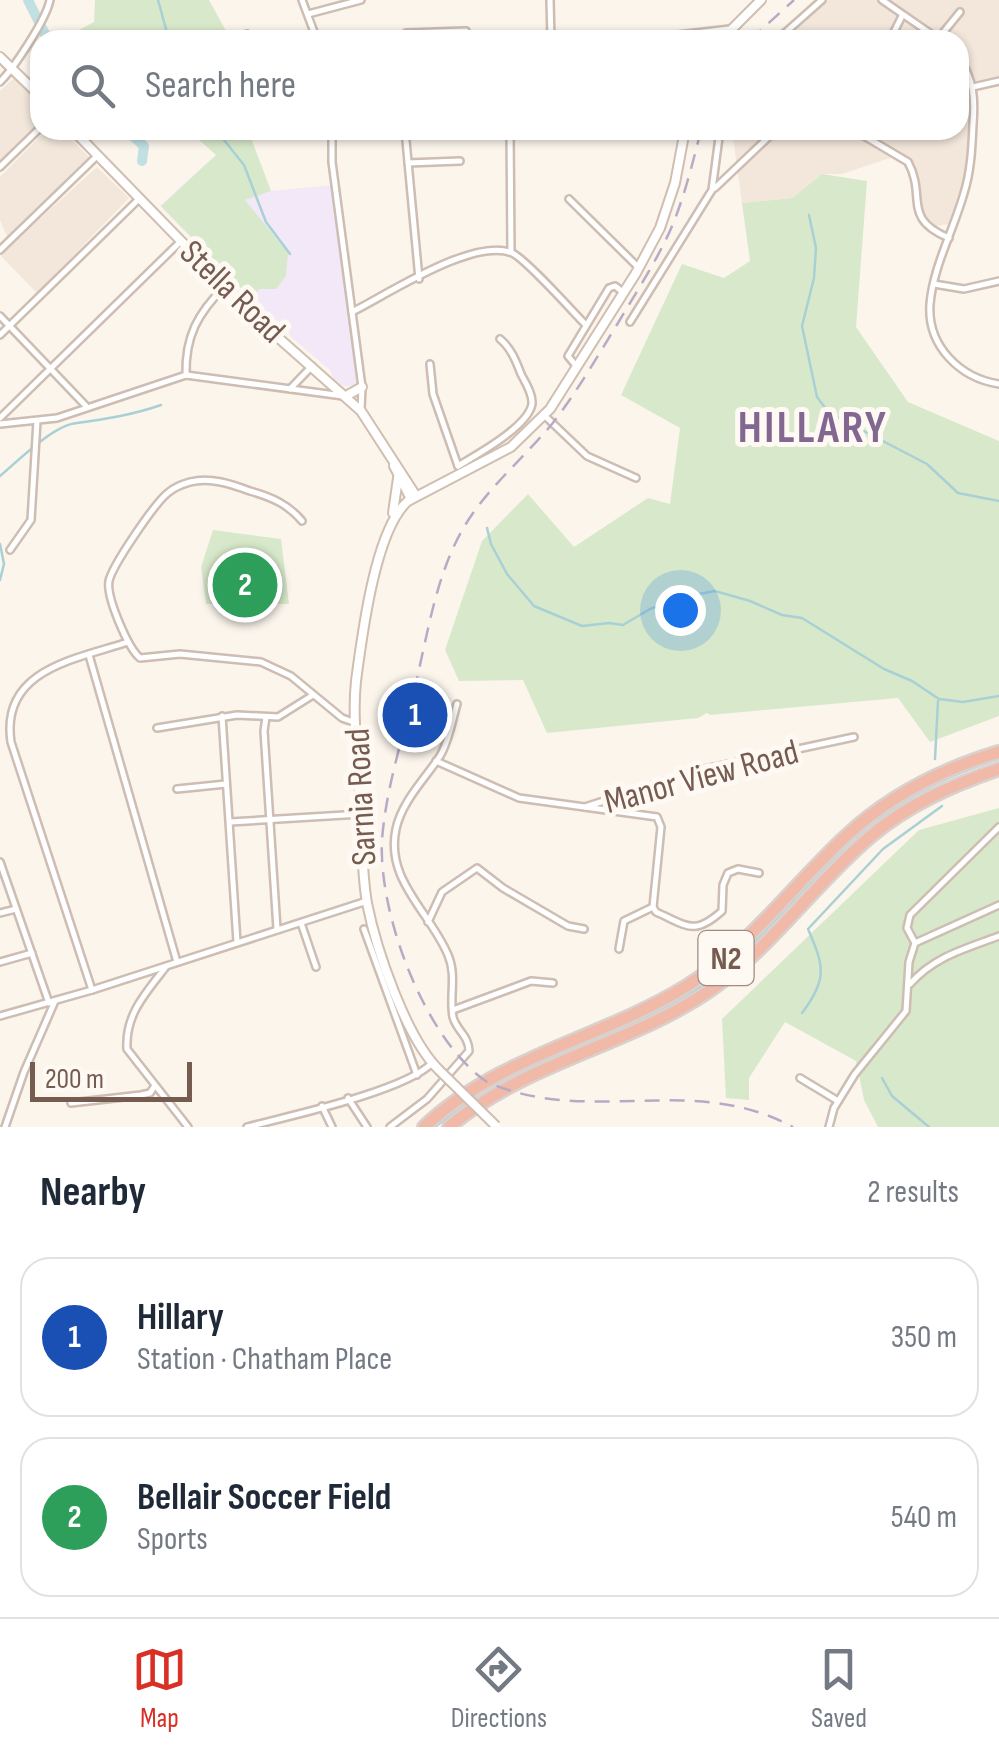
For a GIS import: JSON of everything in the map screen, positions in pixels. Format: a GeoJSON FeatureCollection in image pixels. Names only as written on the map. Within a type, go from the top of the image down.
{"type":"FeatureCollection","features":[{"type":"Feature","properties":{"kind":"highway","name":"N2"},"geometry":{"type":"LineString","coordinates":[[424,1127],[498,1072],[656,1003],[694,981],[738,947],[829,852],[883,806],[941,773],[999,752]]}},
{"type":"Feature","properties":{"kind":"highway","name":"N2"},"geometry":{"type":"LineString","coordinates":[[449,1127],[506,1086],[651,1024],[712,989],[763,947],[873,834],[915,805],[957,784],[999,771]]}},
{"type":"Feature","properties":{"kind":"main road"},"geometry":{"type":"LineString","coordinates":[[730,29],[761,0]]}},
{"type":"Feature","properties":{"kind":"main road"},"geometry":{"type":"LineString","coordinates":[[0,57],[30,86]]}},
{"type":"Feature","properties":{"kind":"main road","name":"Stella Road"},"geometry":{"type":"LineString","coordinates":[[84,140],[225,286],[361,410],[413,497]]}},
{"type":"Feature","properties":{"kind":"main road","name":"Sarnia Road"},"geometry":{"type":"LineString","coordinates":[[497,1127],[435,1067],[405,1017],[380,960],[366,901],[356,682],[377,563],[390,522],[413,497],[510,447],[545,416],[639,268],[669,204],[683,140]]}},
{"type":"Feature","properties":{"kind":"main road"},"geometry":{"type":"LineString","coordinates":[[346,396],[362,387]]}},
{"type":"Feature","properties":{"kind":"main road","name":"Stella Road"},"geometry":{"type":"LineString","coordinates":[[389,453],[398,476],[413,497]]}},
{"type":"Feature","properties":{"kind":"main road"},"geometry":{"type":"LineString","coordinates":[[390,522],[398,476]]}},
{"type":"Feature","properties":{"kind":"street"},"geometry":{"type":"LineString","coordinates":[[36,30],[50,0]]}},
{"type":"Feature","properties":{"kind":"street"},"geometry":{"type":"LineString","coordinates":[[302,0],[314,30]]}},
{"type":"Feature","properties":{"kind":"street"},"geometry":{"type":"LineString","coordinates":[[308,14],[361,0]]}},
{"type":"Feature","properties":{"kind":"street"},"geometry":{"type":"LineString","coordinates":[[550,0],[552,30]]}},
{"type":"Feature","properties":{"kind":"street"},"geometry":{"type":"LineString","coordinates":[[788,30],[822,0]]}},
{"type":"Feature","properties":{"kind":"street"},"geometry":{"type":"LineString","coordinates":[[882,0],[924,30]]}},
{"type":"Feature","properties":{"kind":"street"},"geometry":{"type":"LineString","coordinates":[[946,30],[960,12]]}},
{"type":"Feature","properties":{"kind":"street"},"geometry":{"type":"LineString","coordinates":[[895,30],[902,16]]}},
{"type":"Feature","properties":{"kind":"street"},"geometry":{"type":"LineString","coordinates":[[721,30],[730,29]]}},
{"type":"Feature","properties":{"kind":"street"},"geometry":{"type":"LineString","coordinates":[[0,82],[13,70],[30,40]]}},
{"type":"Feature","properties":{"kind":"street"},"geometry":{"type":"LineString","coordinates":[[969,78],[974,108],[968,180],[934,284],[930,316],[941,347],[966,373],[999,384]]}},
{"type":"Feature","properties":{"kind":"street"},"geometry":{"type":"LineString","coordinates":[[973,86],[999,80]]}},
{"type":"Feature","properties":{"kind":"street"},"geometry":{"type":"LineString","coordinates":[[0,167],[30,138]]}},
{"type":"Feature","properties":{"kind":"street"},"geometry":{"type":"LineString","coordinates":[[332,140],[362,387],[361,410]]}},
{"type":"Feature","properties":{"kind":"street"},"geometry":{"type":"LineString","coordinates":[[406,140],[419,278]]}},
{"type":"Feature","properties":{"kind":"street"},"geometry":{"type":"LineString","coordinates":[[510,140],[511,252],[585,324]]}},
{"type":"Feature","properties":{"kind":"street"},"geometry":{"type":"LineString","coordinates":[[712,190],[719,140]]}},
{"type":"Feature","properties":{"kind":"street"},"geometry":{"type":"LineString","coordinates":[[630,322],[712,190],[765,140]]}},
{"type":"Feature","properties":{"kind":"street"},"geometry":{"type":"LineString","coordinates":[[871,140],[908,162],[920,218],[931,230],[949,238]]}},
{"type":"Feature","properties":{"kind":"street"},"geometry":{"type":"LineString","coordinates":[[0,250],[98,155]]}},
{"type":"Feature","properties":{"kind":"street"},"geometry":{"type":"LineString","coordinates":[[408,163],[460,161]]}},
{"type":"Feature","properties":{"kind":"street"},"geometry":{"type":"LineString","coordinates":[[0,335],[140,198]]}},
{"type":"Feature","properties":{"kind":"street"},"geometry":{"type":"LineString","coordinates":[[569,200],[639,268]]}},
{"type":"Feature","properties":{"kind":"street"},"geometry":{"type":"LineString","coordinates":[[0,421],[181,241]]}},
{"type":"Feature","properties":{"kind":"street"},"geometry":{"type":"LineString","coordinates":[[352,312],[469,254],[511,252]]}},
{"type":"Feature","properties":{"kind":"street"},"geometry":{"type":"LineString","coordinates":[[934,284],[964,289],[999,282]]}},
{"type":"Feature","properties":{"kind":"street"},"geometry":{"type":"LineString","coordinates":[[186,375],[186,350],[192,327],[201,311],[225,286]]}},
{"type":"Feature","properties":{"kind":"street"},"geometry":{"type":"LineString","coordinates":[[578,367],[568,358],[585,324],[609,288],[614,286],[624,293]]}},
{"type":"Feature","properties":{"kind":"street"},"geometry":{"type":"LineString","coordinates":[[0,316],[86,406]]}},
{"type":"Feature","properties":{"kind":"street"},"geometry":{"type":"LineString","coordinates":[[430,364],[433,394],[459,470],[522,420],[530,408],[530,394],[508,346],[500,340]]}},
{"type":"Feature","properties":{"kind":"street"},"geometry":{"type":"LineString","coordinates":[[289,390],[312,366]]}},
{"type":"Feature","properties":{"kind":"street"},"geometry":{"type":"LineString","coordinates":[[0,421],[57,418],[186,375],[203,374],[346,396]]}},
{"type":"Feature","properties":{"kind":"street"},"geometry":{"type":"LineString","coordinates":[[545,416],[586,456],[636,478]]}},
{"type":"Feature","properties":{"kind":"street"},"geometry":{"type":"LineString","coordinates":[[10,550],[30,526],[37,421]]}},
{"type":"Feature","properties":{"kind":"street"},"geometry":{"type":"LineString","coordinates":[[302,522],[283,503],[220,482],[190,482],[166,494],[110,579],[110,595],[128,642],[145,659],[180,654],[261,662],[291,676],[342,718],[356,723]]}},
{"type":"Feature","properties":{"kind":"street"},"geometry":{"type":"LineString","coordinates":[[92,990],[12,742],[10,707],[20,687],[36,673],[128,642]]}},
{"type":"Feature","properties":{"kind":"street"},"geometry":{"type":"LineString","coordinates":[[89,655],[178,962]]}},
{"type":"Feature","properties":{"kind":"street"},"geometry":{"type":"LineString","coordinates":[[157,728],[222,716],[284,715],[313,695]]}},
{"type":"Feature","properties":{"kind":"street"},"geometry":{"type":"LineString","coordinates":[[390,1127],[427,1099],[466,1056],[469,1041],[455,1022],[451,964],[398,872],[394,842],[403,810],[448,736],[457,704]]}},
{"type":"Feature","properties":{"kind":"street"},"geometry":{"type":"LineString","coordinates":[[222,716],[238,942]]}},
{"type":"Feature","properties":{"kind":"street"},"geometry":{"type":"LineString","coordinates":[[266,717],[278,929]]}},
{"type":"Feature","properties":{"kind":"street","name":"Manor View Road"},"geometry":{"type":"LineString","coordinates":[[436,761],[513,797],[582,808],[700,770],[854,737]]}},
{"type":"Feature","properties":{"kind":"street"},"geometry":{"type":"LineString","coordinates":[[0,746],[12,742]]}},
{"type":"Feature","properties":{"kind":"street"},"geometry":{"type":"LineString","coordinates":[[178,789],[226,784]]}},
{"type":"Feature","properties":{"kind":"street"},"geometry":{"type":"LineString","coordinates":[[582,808],[657,817],[661,826],[654,907],[656,912],[698,928],[724,908],[723,886],[728,873],[738,868],[760,873]]}},
{"type":"Feature","properties":{"kind":"street"},"geometry":{"type":"LineString","coordinates":[[229,822],[361,814]]}},
{"type":"Feature","properties":{"kind":"street"},"geometry":{"type":"LineString","coordinates":[[915,944],[907,928],[910,915],[999,827]]}},
{"type":"Feature","properties":{"kind":"street"},"geometry":{"type":"LineString","coordinates":[[0,862],[52,1002],[4,1124]]}},
{"type":"Feature","properties":{"kind":"street"},"geometry":{"type":"LineString","coordinates":[[428,922],[442,892],[476,868],[568,926],[584,929]]}},
{"type":"Feature","properties":{"kind":"street"},"geometry":{"type":"LineString","coordinates":[[0,1016],[366,901]]}},
{"type":"Feature","properties":{"kind":"street"},"geometry":{"type":"LineString","coordinates":[[830,1127],[838,1101],[862,1064],[903,1018],[910,953],[915,944],[999,905]]}},
{"type":"Feature","properties":{"kind":"street"},"geometry":{"type":"LineString","coordinates":[[619,949],[622,923],[654,907]]}},
{"type":"Feature","properties":{"kind":"street"},"geometry":{"type":"LineString","coordinates":[[0,913],[16,908]]}},
{"type":"Feature","properties":{"kind":"street"},"geometry":{"type":"LineString","coordinates":[[301,921],[316,967]]}},
{"type":"Feature","properties":{"kind":"street"},"geometry":{"type":"LineString","coordinates":[[364,929],[380,960],[417,1075]]}},
{"type":"Feature","properties":{"kind":"street"},"geometry":{"type":"LineString","coordinates":[[908,986],[924,968],[940,958],[999,936]]}},
{"type":"Feature","properties":{"kind":"street"},"geometry":{"type":"LineString","coordinates":[[0,962],[32,953]]}},
{"type":"Feature","properties":{"kind":"street"},"geometry":{"type":"LineString","coordinates":[[167,966],[135,1008],[127,1034],[129,1055],[188,1127]]}},
{"type":"Feature","properties":{"kind":"street"},"geometry":{"type":"LineString","coordinates":[[453,1010],[531,982],[553,983]]}},
{"type":"Feature","properties":{"kind":"street"},"geometry":{"type":"LineString","coordinates":[[248,1127],[435,1067]]}},
{"type":"Feature","properties":{"kind":"street"},"geometry":{"type":"LineString","coordinates":[[800,1078],[838,1101]]}},
{"type":"Feature","properties":{"kind":"street"},"geometry":{"type":"LineString","coordinates":[[71,1103],[141,1095],[150,1093],[154,1087]]}},
{"type":"Feature","properties":{"kind":"street"},"geometry":{"type":"LineString","coordinates":[[348,1098],[367,1127]]}},
{"type":"Feature","properties":{"kind":"street"},"geometry":{"type":"LineString","coordinates":[[322,1106],[332,1127]]}},
{"type":"Feature","properties":{"kind":"shaded area"},"geometry":{"type":"Polygon","coordinates":[[[828,0],[999,0],[999,77],[969,84],[969,30],[796,30],[828,0]]]}},
{"type":"Feature","properties":{"kind":"shaded area"},"geometry":{"type":"Polygon","coordinates":[[[15,77],[30,93],[30,132],[0,160],[0,91],[15,77]]]}},
{"type":"Feature","properties":{"kind":"shaded area"},"geometry":{"type":"Polygon","coordinates":[[[36,140],[72,140],[90,158],[7,236],[0,220],[0,177],[36,140]]]}},
{"type":"Feature","properties":{"kind":"shaded area"},"geometry":{"type":"Polygon","coordinates":[[[733,140],[969,140],[965,172],[949,224],[936,226],[924,218],[916,180],[893,157],[842,174],[822,174],[792,198],[742,203],[733,140]]]}},
{"type":"Feature","properties":{"kind":"shaded area"},"geometry":{"type":"Polygon","coordinates":[[[209,161],[245,199],[271,191],[332,185],[357,386],[343,386],[333,378],[330,370],[290,336],[288,327],[280,325],[241,289],[160,206],[209,161]]]}},
{"type":"Feature","properties":{"kind":"shaded area"},"geometry":{"type":"Polygon","coordinates":[[[97,167],[129,198],[37,293],[0,255],[97,167]]]}},
{"type":"Feature","properties":{"kind":"green space"},"geometry":{"type":"Polygon","coordinates":[[[95,0],[209,0],[226,30],[79,30],[94,22],[95,0]]]}},
{"type":"Feature","properties":{"kind":"green space"},"geometry":{"type":"Polygon","coordinates":[[[199,140],[252,140],[271,191],[245,200],[288,253],[286,276],[276,289],[260,289],[250,297],[161,206],[216,155],[199,140]]]}},
{"type":"Feature","properties":{"kind":"green space"},"geometry":{"type":"Polygon","coordinates":[[[822,174],[867,181],[856,327],[908,402],[999,441],[999,716],[930,742],[898,698],[707,713],[698,718],[547,733],[523,680],[459,681],[445,650],[482,541],[528,494],[574,547],[648,498],[670,504],[680,428],[621,395],[682,264],[724,278],[750,261],[742,203],[792,198],[822,174]]]}},
{"type":"Feature","properties":{"kind":"green space"},"geometry":{"type":"Polygon","coordinates":[[[213,530],[281,539],[289,604],[206,604],[201,567],[213,530]]]}},
{"type":"Feature","properties":{"kind":"green space"},"geometry":{"type":"Polygon","coordinates":[[[999,808],[999,1127],[878,1127],[864,1100],[856,1061],[785,1022],[749,1078],[749,1100],[726,1098],[722,1019],[919,830],[999,808]]]}},
{"type":"Feature","properties":{"kind":"waterway"},"geometry":{"type":"LineString","coordinates":[[28,0],[43,30]]}},
{"type":"Feature","properties":{"kind":"waterway"},"geometry":{"type":"LineString","coordinates":[[158,0],[166,30]]}},
{"type":"Feature","properties":{"kind":"waterway"},"geometry":{"type":"LineString","coordinates":[[137,140],[144,146],[142,161]]}},
{"type":"Feature","properties":{"kind":"waterway"},"geometry":{"type":"LineString","coordinates":[[224,140],[244,165],[266,222],[290,254]]}},
{"type":"Feature","properties":{"kind":"waterway"},"geometry":{"type":"LineString","coordinates":[[809,215],[816,248],[814,278],[802,326],[817,397],[829,413],[927,464],[958,493],[999,501]]}},
{"type":"Feature","properties":{"kind":"waterway"},"geometry":{"type":"LineString","coordinates":[[0,476],[36,445],[68,425],[161,405]]}},
{"type":"Feature","properties":{"kind":"waterway"},"geometry":{"type":"LineString","coordinates":[[487,528],[507,574],[534,606],[582,626],[623,625],[650,609],[715,591],[782,615],[802,618],[939,699],[963,702],[999,696]]}},
{"type":"Feature","properties":{"kind":"waterway"},"geometry":{"type":"LineString","coordinates":[[0,544],[4,564],[0,580]]}},
{"type":"Feature","properties":{"kind":"waterway"},"geometry":{"type":"LineString","coordinates":[[935,759],[938,701]]}},
{"type":"Feature","properties":{"kind":"waterway"},"geometry":{"type":"LineString","coordinates":[[473,1097],[528,1067],[645,1017],[700,987],[741,954],[869,825],[921,791],[999,759]]}},
{"type":"Feature","properties":{"kind":"waterway"},"geometry":{"type":"LineString","coordinates":[[802,1013],[816,991],[821,972],[808,929],[883,849],[942,806]]}},
{"type":"Feature","properties":{"kind":"waterway"},"geometry":{"type":"LineString","coordinates":[[882,1078],[892,1096],[929,1127]]}},
{"type":"Feature","properties":{"kind":"waterway"},"geometry":{"type":"LineString","coordinates":[[435,1127],[467,1102]]}},
{"type":"Feature","properties":{"kind":"railway"},"geometry":{"type":"LineString","coordinates":[[761,30],[794,0]]}},
{"type":"Feature","properties":{"kind":"railway"},"geometry":{"type":"LineString","coordinates":[[698,140],[673,224],[640,287],[561,412],[483,499],[447,563],[392,779],[382,840],[383,870],[397,938],[425,1006],[465,1063],[487,1082],[525,1095],[564,1100],[717,1103],[755,1111],[793,1127]]}},
{"type":"Feature","properties":{"kind":"place","name":"Bellair Soccer Field"},"geometry":{"type":"Point","coordinates":[245,585]}},
{"type":"Feature","properties":{"kind":"place","name":"Hillary"},"geometry":{"type":"Point","coordinates":[415,715]}},
{"type":"Feature","properties":{"kind":"district","name":"HILLARY"},"geometry":{"type":"Point","coordinates":[813,426]}}]}
